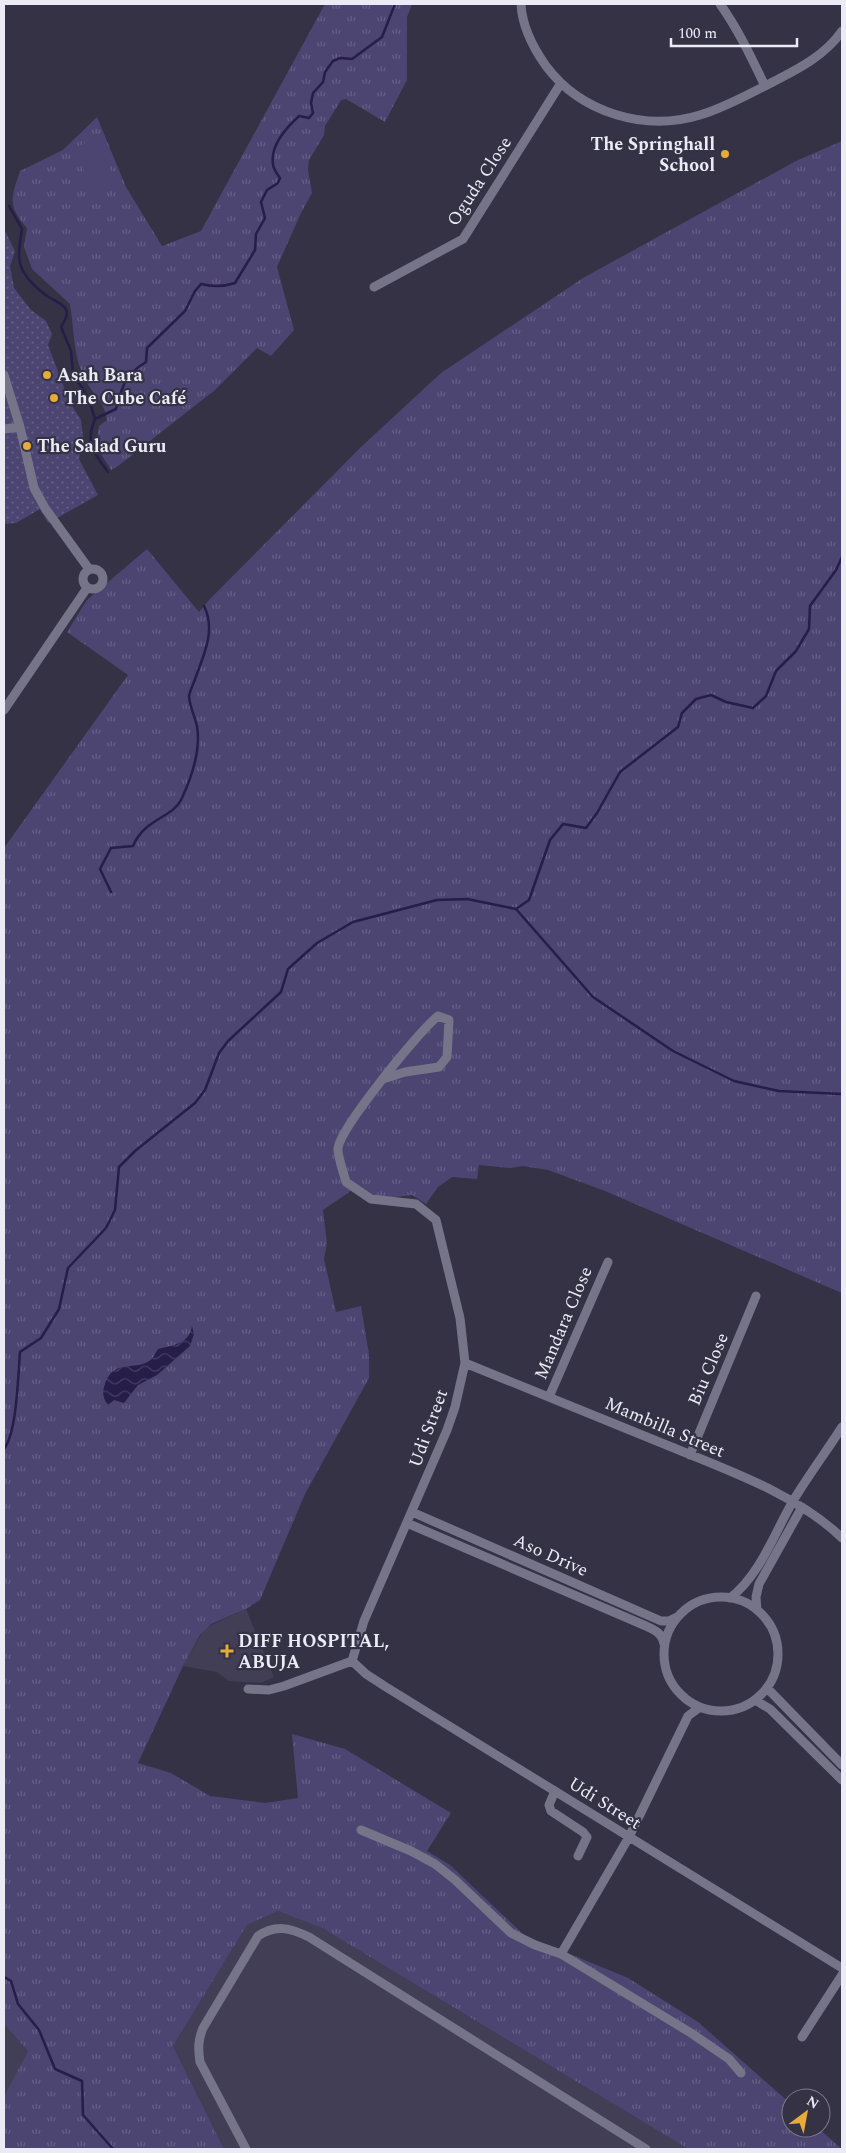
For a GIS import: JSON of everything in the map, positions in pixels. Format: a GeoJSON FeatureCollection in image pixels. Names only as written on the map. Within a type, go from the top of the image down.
{"type":"FeatureCollection","features":[{"type":"Feature","properties":{"kind":"street"},"geometry":{"type":"LineString","coordinates":[[521,4],[524,23],[535,48],[545,64],[561,83],[589,103],[614,115],[643,121],[672,121],[700,116],[812,62],[842,31]]}},
{"type":"Feature","properties":{"kind":"street"},"geometry":{"type":"LineString","coordinates":[[720,4],[745,46],[764,86]]}},
{"type":"Feature","properties":{"kind":"street","name":"Oguda Close"},"geometry":{"type":"LineString","coordinates":[[374,287],[463,238],[561,83]]}},
{"type":"Feature","properties":{"kind":"street"},"geometry":{"type":"LineString","coordinates":[[4,375],[20,427],[34,488],[45,508],[89,569]]}},
{"type":"Feature","properties":{"kind":"street"},"geometry":{"type":"LineString","coordinates":[[4,429],[20,427]]}},
{"type":"Feature","properties":{"kind":"street"},"geometry":{"type":"LineString","coordinates":[[89,569],[96,569],[102,573],[103,580],[100,586],[94,589],[87,588],[83,582],[83,575],[89,569]]}},
{"type":"Feature","properties":{"kind":"street"},"geometry":{"type":"LineString","coordinates":[[4,710],[87,588]]}},
{"type":"Feature","properties":{"kind":"street"},"geometry":{"type":"LineString","coordinates":[[438,1016],[449,1020],[447,1057],[439,1067],[405,1072],[383,1079],[438,1016]]}},
{"type":"Feature","properties":{"kind":"street","name":"Udi Street"},"geometry":{"type":"LineString","coordinates":[[383,1079],[348,1128],[338,1148],[346,1182],[371,1198],[416,1204],[436,1220],[460,1318],[465,1363],[452,1414],[364,1622],[352,1661],[366,1674],[386,1687],[842,1968]]}},
{"type":"Feature","properties":{"kind":"street","name":"Mandara Close"},"geometry":{"type":"LineString","coordinates":[[549,1397],[608,1262]]}},
{"type":"Feature","properties":{"kind":"street","name":"Biu Close"},"geometry":{"type":"LineString","coordinates":[[690,1455],[756,1296]]}},
{"type":"Feature","properties":{"kind":"street","name":"Mambilla Street"},"geometry":{"type":"LineString","coordinates":[[465,1363],[690,1455],[793,1502],[842,1538]]}},
{"type":"Feature","properties":{"kind":"street"},"geometry":{"type":"LineString","coordinates":[[730,1598],[750,1578],[793,1502],[842,1427]]}},
{"type":"Feature","properties":{"kind":"street"},"geometry":{"type":"LineString","coordinates":[[757,1610],[756,1598],[759,1584],[802,1507]]}},
{"type":"Feature","properties":{"kind":"street","name":"Aso Drive"},"geometry":{"type":"LineString","coordinates":[[412,1512],[661,1620],[670,1621],[678,1616]]}},
{"type":"Feature","properties":{"kind":"street","name":"Aso Drive"},"geometry":{"type":"LineString","coordinates":[[407,1523],[657,1631],[663,1637],[664,1646]]}},
{"type":"Feature","properties":{"kind":"street"},"geometry":{"type":"LineString","coordinates":[[730,1598],[741,1601],[757,1610],[768,1623],[777,1644],[776,1667],[766,1688],[754,1700],[739,1708],[728,1711],[716,1711],[700,1707],[684,1698],[670,1680],[666,1669],[664,1646],[667,1635],[678,1616],[686,1609],[707,1599],[730,1598]]}},
{"type":"Feature","properties":{"kind":"street"},"geometry":{"type":"LineString","coordinates":[[248,1689],[269,1690],[284,1686],[352,1661]]}},
{"type":"Feature","properties":{"kind":"street"},"geometry":{"type":"LineString","coordinates":[[766,1688],[842,1766]]}},
{"type":"Feature","properties":{"kind":"street"},"geometry":{"type":"LineString","coordinates":[[754,1700],[770,1709],[842,1780]]}},
{"type":"Feature","properties":{"kind":"street"},"geometry":{"type":"LineString","coordinates":[[560,1954],[629,1836],[688,1716],[700,1707]]}},
{"type":"Feature","properties":{"kind":"street"},"geometry":{"type":"LineString","coordinates":[[555,1791],[549,1805],[551,1811],[583,1832],[587,1837],[578,1856]]}},
{"type":"Feature","properties":{"kind":"street"},"geometry":{"type":"LineString","coordinates":[[361,1830],[411,1851],[434,1864],[454,1879],[511,1933],[535,1945],[560,1954],[691,2033],[729,2059],[741,2073]]}},
{"type":"Feature","properties":{"kind":"street"},"geometry":{"type":"LineString","coordinates":[[246,2149],[200,2062],[197,2048],[198,2038],[258,1936],[266,1930],[280,1927],[293,1929],[309,1937],[646,2149]]}},
{"type":"Feature","properties":{"kind":"street"},"geometry":{"type":"LineString","coordinates":[[802,2037],[842,1975]]}},
{"type":"Feature","properties":{"kind":"shaded area","name":"DIFF HOSPITAL, ABUJA"},"geometry":{"type":"Polygon","coordinates":[[[246,1609],[274,1677],[261,1683],[229,1681],[217,1672],[183,1666],[205,1628],[246,1609]]]}},
{"type":"Feature","properties":{"kind":"shaded area"},"geometry":{"type":"Polygon","coordinates":[[[278,1911],[322,1928],[688,2149],[224,2149],[173,2046],[247,1925],[278,1911]]]}},
{"type":"Feature","properties":{"kind":"shaded area"},"geometry":{"type":"Polygon","coordinates":[[[4,2024],[28,2051],[4,2096],[4,2024]]]}},
{"type":"Feature","properties":{"kind":"green space"},"geometry":{"type":"Polygon","coordinates":[[[325,4],[412,4],[407,17],[407,80],[385,122],[346,99],[341,100],[325,126],[324,135],[309,160],[308,170],[312,193],[277,267],[294,330],[271,356],[257,348],[215,390],[111,470],[96,446],[99,426],[107,420],[100,400],[85,380],[79,365],[70,304],[32,269],[24,247],[27,228],[16,213],[13,201],[14,188],[20,171],[63,150],[97,117],[126,187],[162,246],[201,231],[325,4]]]}},
{"type":"Feature","properties":{"kind":"green space"},"geometry":{"type":"Polygon","coordinates":[[[97,138],[117,185],[95,195],[74,148],[97,138]]]}},
{"type":"Feature","properties":{"kind":"green space"},"geometry":{"type":"Polygon","coordinates":[[[842,141],[842,1293],[605,1191],[548,1170],[523,1166],[511,1168],[479,1165],[477,1179],[452,1177],[438,1187],[426,1204],[412,1195],[388,1198],[371,1194],[358,1186],[323,1210],[327,1243],[324,1259],[336,1312],[361,1306],[369,1354],[369,1378],[305,1494],[260,1600],[246,1609],[211,1624],[200,1635],[183,1666],[138,1763],[171,1773],[210,1796],[265,1803],[298,1798],[292,1734],[345,1749],[451,1813],[427,1851],[450,1865],[524,1935],[628,1978],[698,2022],[781,2095],[781,2138],[829,2138],[842,2149],[688,2149],[322,1928],[278,1911],[247,1925],[173,2046],[224,2149],[4,2149],[4,2096],[28,2051],[4,2024],[4,848],[128,675],[67,632],[87,600],[147,549],[199,612],[361,447],[441,373],[583,278],[796,161],[842,141]]]}},
{"type":"Feature","properties":{"kind":"green space"},"geometry":{"type":"Polygon","coordinates":[[[4,229],[15,251],[10,266],[14,288],[31,310],[46,321],[52,334],[48,345],[69,401],[81,420],[83,437],[79,459],[98,495],[48,523],[40,509],[16,523],[4,524],[4,229]]]}},
{"type":"Feature","properties":{"kind":"water"},"geometry":{"type":"Polygon","coordinates":[[[192,1326],[194,1334],[190,1346],[157,1375],[138,1385],[124,1403],[114,1400],[108,1405],[105,1401],[103,1390],[108,1377],[113,1372],[119,1368],[145,1363],[152,1359],[158,1349],[180,1343],[188,1337],[192,1326]]]}},
{"type":"Feature","properties":{"kind":"waterway"},"geometry":{"type":"LineString","coordinates":[[95,419],[116,409],[125,382],[133,372],[146,362],[147,348],[185,311],[195,291],[201,284],[218,286],[235,283],[255,250],[256,234],[265,218],[261,202],[267,190],[278,183],[280,178],[276,173],[273,157],[280,137],[299,116],[309,118],[313,113],[311,103],[313,93],[323,82],[325,72],[333,61],[340,58],[352,59],[382,37],[395,4]]}},
{"type":"Feature","properties":{"kind":"waterway"},"geometry":{"type":"LineString","coordinates":[[9,206],[22,229],[19,256],[23,271],[37,288],[61,304],[66,310],[67,315],[61,327],[71,351],[73,374],[88,397],[95,419],[91,435],[92,447],[108,472]]}},
{"type":"Feature","properties":{"kind":"waterway"},"geometry":{"type":"LineString","coordinates":[[4,1449],[12,1430],[20,1352],[41,1338],[59,1309],[68,1268],[106,1228],[115,1210],[119,1167],[135,1151],[195,1103],[205,1090],[219,1053],[228,1041],[281,992],[288,969],[317,943],[353,922],[437,900],[467,899],[516,909],[529,900],[550,840],[563,824],[586,828],[597,813],[620,772],[678,727],[682,713],[696,699],[711,695],[726,702],[753,708],[766,696],[776,671],[796,651],[809,629],[810,606],[836,570],[842,557]]}},
{"type":"Feature","properties":{"kind":"waterway"},"geometry":{"type":"LineString","coordinates":[[111,892],[100,869],[111,848],[133,846],[144,830],[177,806],[192,774],[198,745],[198,735],[189,697],[209,635],[208,616],[204,606]]}},
{"type":"Feature","properties":{"kind":"waterway"},"geometry":{"type":"LineString","coordinates":[[516,909],[593,997],[673,1051],[734,1081],[779,1091],[842,1094]]}},
{"type":"Feature","properties":{"kind":"waterway"},"geometry":{"type":"LineString","coordinates":[[4,1977],[11,1981],[18,2004],[39,2030],[55,2069],[82,2081],[83,2115],[113,2149]]}},
{"type":"Feature","properties":{"kind":"place","name":"The Springhall School"},"geometry":{"type":"Point","coordinates":[725,154]}},
{"type":"Feature","properties":{"kind":"place","name":"Asah Bara"},"geometry":{"type":"Point","coordinates":[47,375]}},
{"type":"Feature","properties":{"kind":"place","name":"The Cube Café"},"geometry":{"type":"Point","coordinates":[54,398]}},
{"type":"Feature","properties":{"kind":"place","name":"The Salad Guru"},"geometry":{"type":"Point","coordinates":[27,446]}},
{"type":"Feature","properties":{"kind":"place","name":"DIFF HOSPITAL, ABUJA"},"geometry":{"type":"Point","coordinates":[227,1651]}}]}
